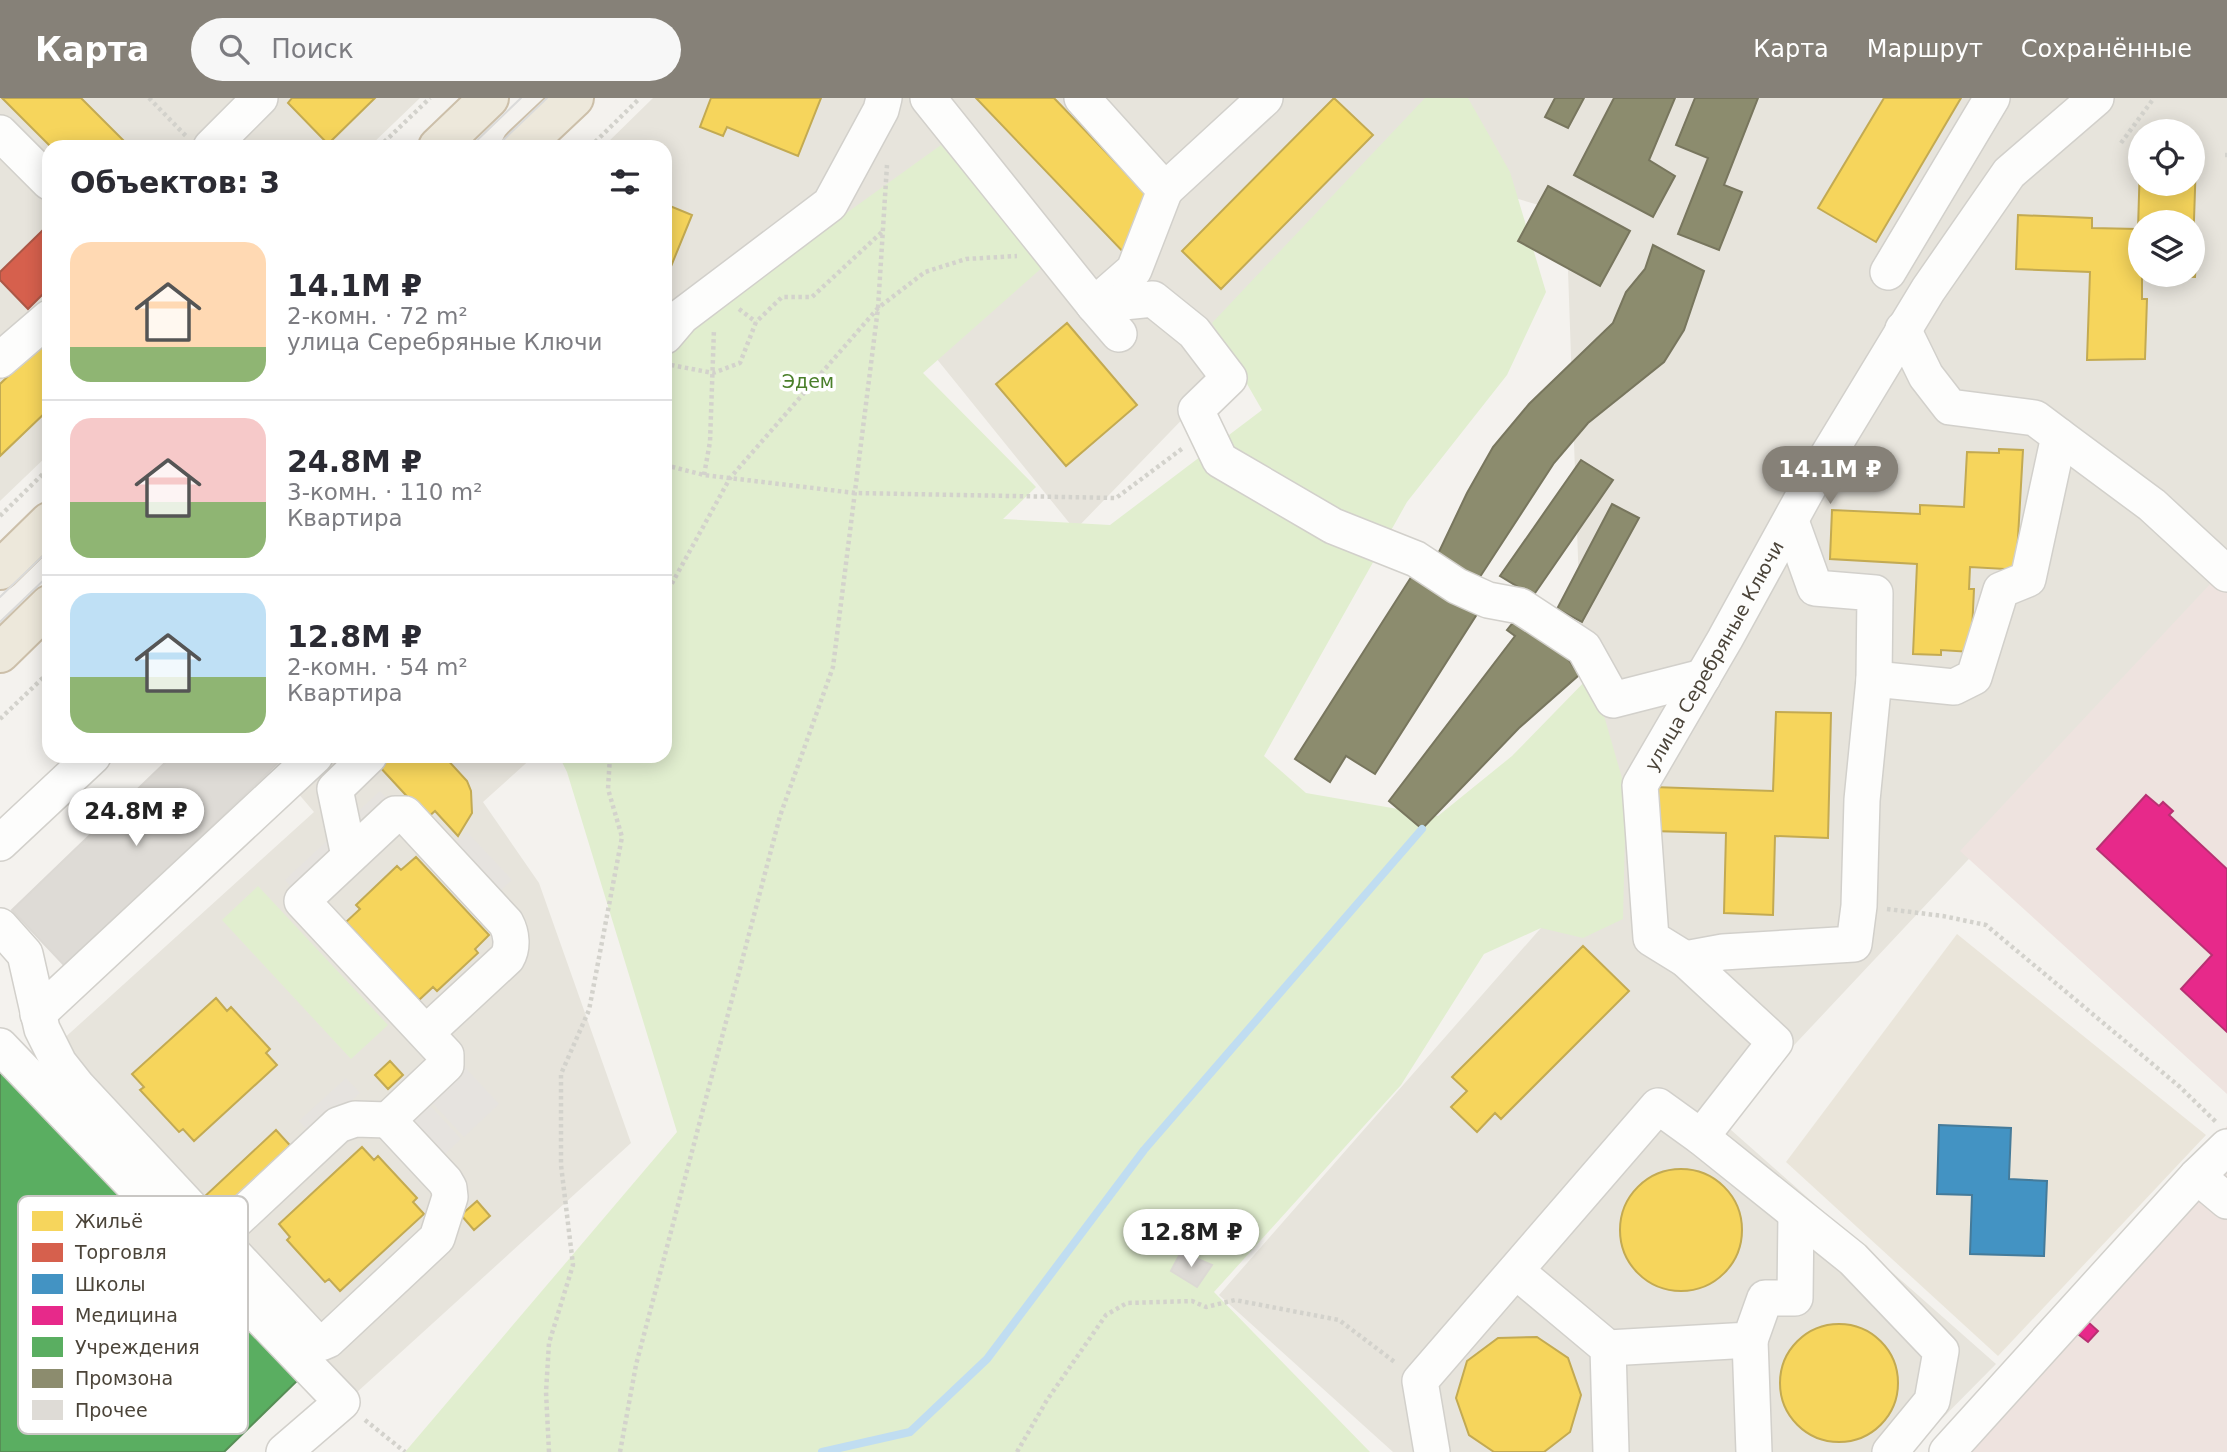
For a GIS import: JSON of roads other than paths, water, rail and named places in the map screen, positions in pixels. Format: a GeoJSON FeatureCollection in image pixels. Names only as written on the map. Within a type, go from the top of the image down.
{"type":"FeatureCollection","features":[{"type":"Feature","properties":{"kind":"highway"},"geometry":{"type":"LineString","coordinates":[[445,140],[489,98]]}},
{"type":"Feature","properties":{"kind":"highway"},"geometry":{"type":"LineString","coordinates":[[529,140],[574,98]]}},
{"type":"Feature","properties":{"kind":"highway"},"geometry":{"type":"LineString","coordinates":[[0,570],[42,529]]}},
{"type":"Feature","properties":{"kind":"highway"},"geometry":{"type":"LineString","coordinates":[[0,653],[42,618]]}},
{"type":"Feature","properties":{"kind":"street"},"geometry":{"type":"LineString","coordinates":[[202,140],[260,98]]}},
{"type":"Feature","properties":{"kind":"street"},"geometry":{"type":"LineString","coordinates":[[672,336],[682,316],[830,204],[881,110],[884,98]]}},
{"type":"Feature","properties":{"kind":"street"},"geometry":{"type":"LineString","coordinates":[[928,98],[1119,334]]}},
{"type":"Feature","properties":{"kind":"street"},"geometry":{"type":"LineString","coordinates":[[1082,98],[1165,190]]}},
{"type":"Feature","properties":{"kind":"street"},"geometry":{"type":"LineString","coordinates":[[1094,305],[1134,271],[1165,190],[1265,98]]}},
{"type":"Feature","properties":{"kind":"street"},"geometry":{"type":"LineString","coordinates":[[1888,272],[1992,98]]}},
{"type":"Feature","properties":{"kind":"street","name":"улица Серебряные Ключи"},"geometry":{"type":"LineString","coordinates":[[1685,959],[1651,938],[1640,785],[1903,329],[2009,173],[2096,98]]}},
{"type":"Feature","properties":{"kind":"street"},"geometry":{"type":"LineString","coordinates":[[0,133],[42,175]]}},
{"type":"Feature","properties":{"kind":"street"},"geometry":{"type":"LineString","coordinates":[[1094,305],[1153,299],[1194,332],[1228,378],[1196,410],[1220,460],[1333,526],[1416,559],[1457,586],[1488,600],[1520,606],[1584,648],[1613,700],[1703,677]]}},
{"type":"Feature","properties":{"kind":"street"},"geometry":{"type":"LineString","coordinates":[[0,360],[42,323]]}},
{"type":"Feature","properties":{"kind":"street"},"geometry":{"type":"LineString","coordinates":[[1903,329],[1926,376],[1950,407],[2035,418],[2152,505],[2215,542],[2227,574]]}},
{"type":"Feature","properties":{"kind":"street"},"geometry":{"type":"LineString","coordinates":[[1874,679],[1954,687],[1974,677],[2001,590],[2028,579],[2059,436]]}},
{"type":"Feature","properties":{"kind":"street"},"geometry":{"type":"LineString","coordinates":[[1685,959],[1723,952],[1854,944],[1859,906],[1862,800],[1874,679],[1875,593],[1815,588],[1791,521]]}},
{"type":"Feature","properties":{"kind":"street"},"geometry":{"type":"LineString","coordinates":[[0,843],[86,763]]}},
{"type":"Feature","properties":{"kind":"street"},"geometry":{"type":"LineString","coordinates":[[38,1014],[307,763]]}},
{"type":"Feature","properties":{"kind":"street"},"geometry":{"type":"LineString","coordinates":[[349,856],[335,789],[362,763]]}},
{"type":"Feature","properties":{"kind":"street"},"geometry":{"type":"LineString","coordinates":[[388,1120],[446,1065],[446,1055],[302,901],[395,814],[405,814],[510,929],[511,948],[507,958],[426,1033]]}},
{"type":"Feature","properties":{"kind":"street"},"geometry":{"type":"LineString","coordinates":[[0,926],[25,954],[42,1029],[59,1063],[177,1196]]}},
{"type":"Feature","properties":{"kind":"street"},"geometry":{"type":"LineString","coordinates":[[1685,959],[1775,1042],[1701,1137]]}},
{"type":"Feature","properties":{"kind":"street"},"geometry":{"type":"LineString","coordinates":[[0,1046],[170,1196]]}},
{"type":"Feature","properties":{"kind":"street"},"geometry":{"type":"LineString","coordinates":[[1432,1452],[1420,1381],[1658,1106],[1701,1137],[1853,1259],[1941,1350],[1932,1401],[1908,1445]]}},
{"type":"Feature","properties":{"kind":"street"},"geometry":{"type":"LineString","coordinates":[[248,1198],[338,1125],[355,1119],[388,1120],[445,1181],[450,1197],[438,1238],[328,1340],[321,1343],[314,1340],[248,1272]]}},
{"type":"Feature","properties":{"kind":"street"},"geometry":{"type":"LineString","coordinates":[[1947,1452],[2197,1176],[2222,1135]]}},
{"type":"Feature","properties":{"kind":"street"},"geometry":{"type":"LineString","coordinates":[[2197,1176],[2227,1201]]}},
{"type":"Feature","properties":{"kind":"street"},"geometry":{"type":"LineString","coordinates":[[1754,1452],[1750,1340],[1765,1298],[1795,1298],[1796,1214]]}},
{"type":"Feature","properties":{"kind":"street"},"geometry":{"type":"LineString","coordinates":[[1516,1271],[1608,1348],[1750,1340]]}},
{"type":"Feature","properties":{"kind":"street"},"geometry":{"type":"LineString","coordinates":[[248,1281],[342,1402],[284,1452]]}},
{"type":"Feature","properties":{"kind":"street"},"geometry":{"type":"LineString","coordinates":[[1608,1348],[1611,1452]]}},
{"type":"Feature","properties":{"kind":"waterway"},"geometry":{"type":"LineString","coordinates":[[822,1452],[910,1432],[987,1359],[1144,1150],[1422,829]]}},
{"type":"Feature","properties":{"kind":"tram line"},"geometry":{"type":"LineString","coordinates":[[477,140],[521,98]]}},
{"type":"Feature","properties":{"kind":"tram line"},"geometry":{"type":"LineString","coordinates":[[503,140],[547,98]]}},
{"type":"Feature","properties":{"kind":"tram line"},"geometry":{"type":"LineString","coordinates":[[0,597],[42,557]]}},
{"type":"Feature","properties":{"kind":"tram line"},"geometry":{"type":"LineString","coordinates":[[0,622],[42,582]]}},
{"type":"Feature","properties":{"kind":"park label","name":"Эдем"},"geometry":{"type":"Point","coordinates":[808,381]}}]}
